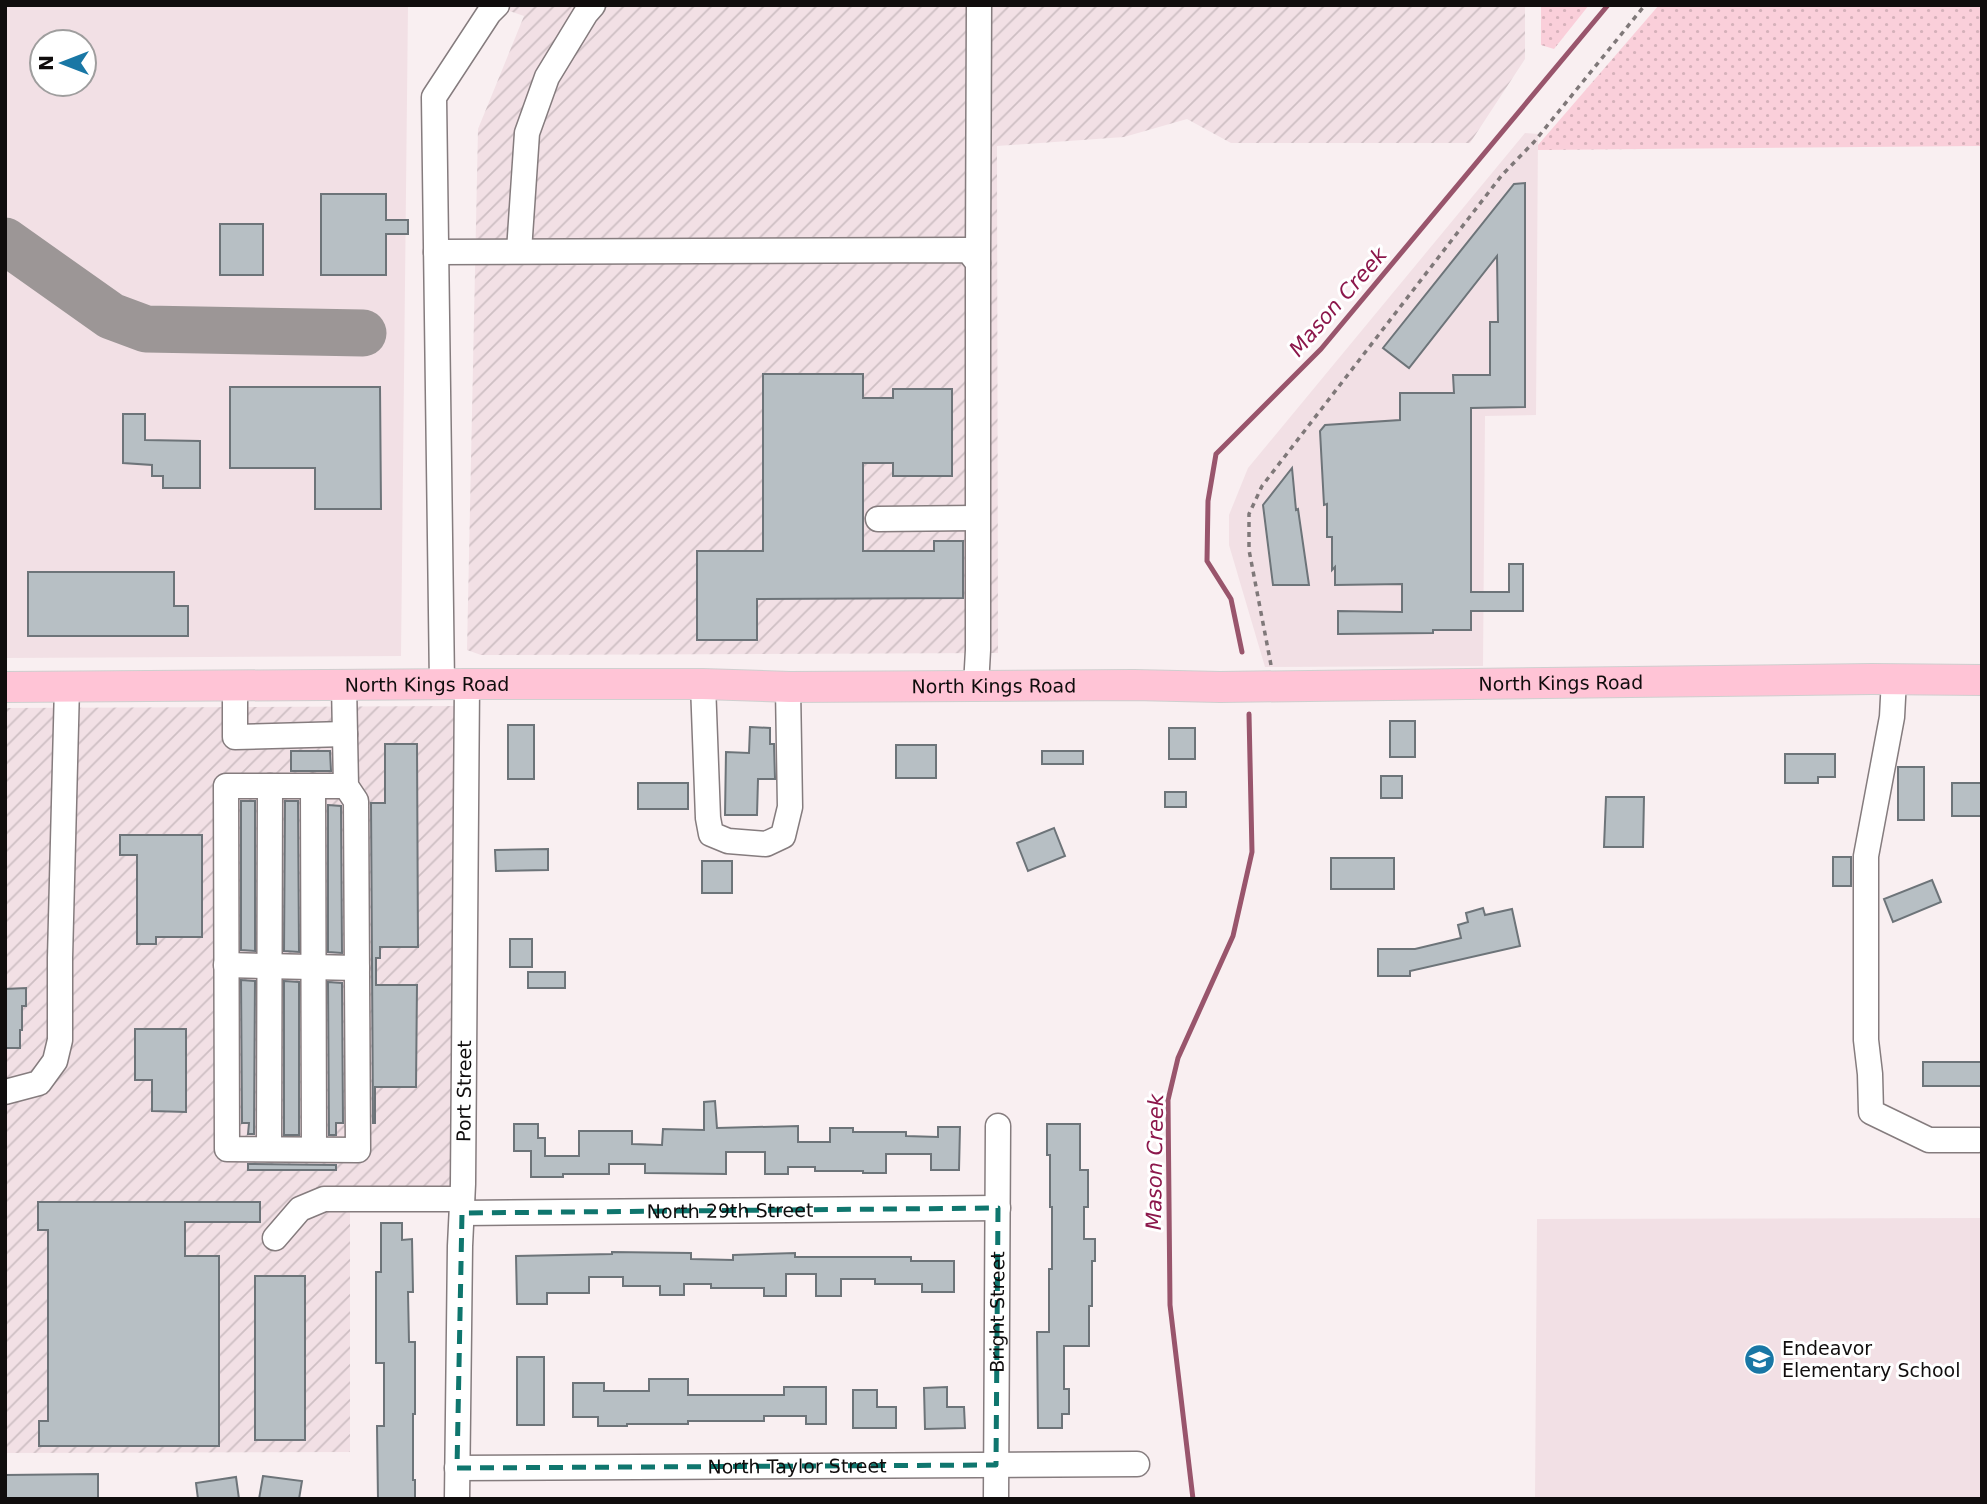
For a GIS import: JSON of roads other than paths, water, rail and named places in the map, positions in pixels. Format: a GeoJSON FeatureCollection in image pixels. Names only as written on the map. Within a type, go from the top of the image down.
{"type":"FeatureCollection","features":[{"type":"Feature","properties":{"kind":"main road","name":"North Kings Road"},"geometry":{"type":"LineString","coordinates":[[5,687],[344,684],[1276,686],[1982,680]]}},
{"type":"Feature","properties":{"kind":"street","name":"Port Street"},"geometry":{"type":"LineString","coordinates":[[457,1499],[462,1206],[454,684],[436,252],[434,97],[497,5]]}},
{"type":"Feature","properties":{"kind":"street"},"geometry":{"type":"LineString","coordinates":[[519,251],[527,133],[547,77],[593,5]]}},
{"type":"Feature","properties":{"kind":"street"},"geometry":{"type":"LineString","coordinates":[[976,686],[979,5]]}},
{"type":"Feature","properties":{"kind":"street"},"geometry":{"type":"LineString","coordinates":[[436,252],[968,250],[978,263]]}},
{"type":"Feature","properties":{"kind":"street"},"geometry":{"type":"LineString","coordinates":[[878,519],[977,518]]}},
{"type":"Feature","properties":{"kind":"street"},"geometry":{"type":"LineString","coordinates":[[1894,679],[1892,716],[1866,856],[1866,1040],[1871,1112],[1929,1140],[1979,1140]]}},
{"type":"Feature","properties":{"kind":"street"},"geometry":{"type":"LineString","coordinates":[[344,684],[346,786],[356,801],[358,1150],[227,1149],[226,786],[346,786]]}},
{"type":"Feature","properties":{"kind":"street"},"geometry":{"type":"LineString","coordinates":[[703,684],[708,818],[711,834],[728,841],[766,844],[783,836],[790,807],[790,687]]}},
{"type":"Feature","properties":{"kind":"street"},"geometry":{"type":"LineString","coordinates":[[235,685],[235,737],[345,734]]}},
{"type":"Feature","properties":{"kind":"street"},"geometry":{"type":"LineString","coordinates":[[5,1092],[39,1083],[55,1061],[61,1040],[67,686]]}},
{"type":"Feature","properties":{"kind":"street"},"geometry":{"type":"LineString","coordinates":[[269,1149],[270,786]]}},
{"type":"Feature","properties":{"kind":"street"},"geometry":{"type":"LineString","coordinates":[[313,786],[314,1149]]}},
{"type":"Feature","properties":{"kind":"street"},"geometry":{"type":"LineString","coordinates":[[226,965],[357,968]]}},
{"type":"Feature","properties":{"kind":"street","name":"Bright Street"},"geometry":{"type":"LineString","coordinates":[[996,1499],[998,1126]]}},
{"type":"Feature","properties":{"kind":"street","name":"North 29th Street"},"geometry":{"type":"LineString","coordinates":[[275,1238],[300,1209],[324,1199],[462,1206],[998,1208]]}},
{"type":"Feature","properties":{"kind":"street","name":"North Taylor Street"},"geometry":{"type":"LineString","coordinates":[[457,1468],[1137,1464]]}},
{"type":"Feature","properties":{"kind":"waterway","name":"Mason Creek"},"geometry":{"type":"LineString","coordinates":[[1242,652],[1231,599],[1207,561],[1208,501],[1216,454],[1321,349],[1608,5]]}},
{"type":"Feature","properties":{"kind":"waterway","name":"Mason Creek"},"geometry":{"type":"LineString","coordinates":[[1193,1499],[1170,1305],[1168,1100],[1178,1058],[1233,936],[1252,852],[1249,714]]}},
{"type":"Feature","properties":{"kind":"place","name":"Endeavor Elementary School"},"geometry":{"type":"Point","coordinates":[1759,1359]}}]}
